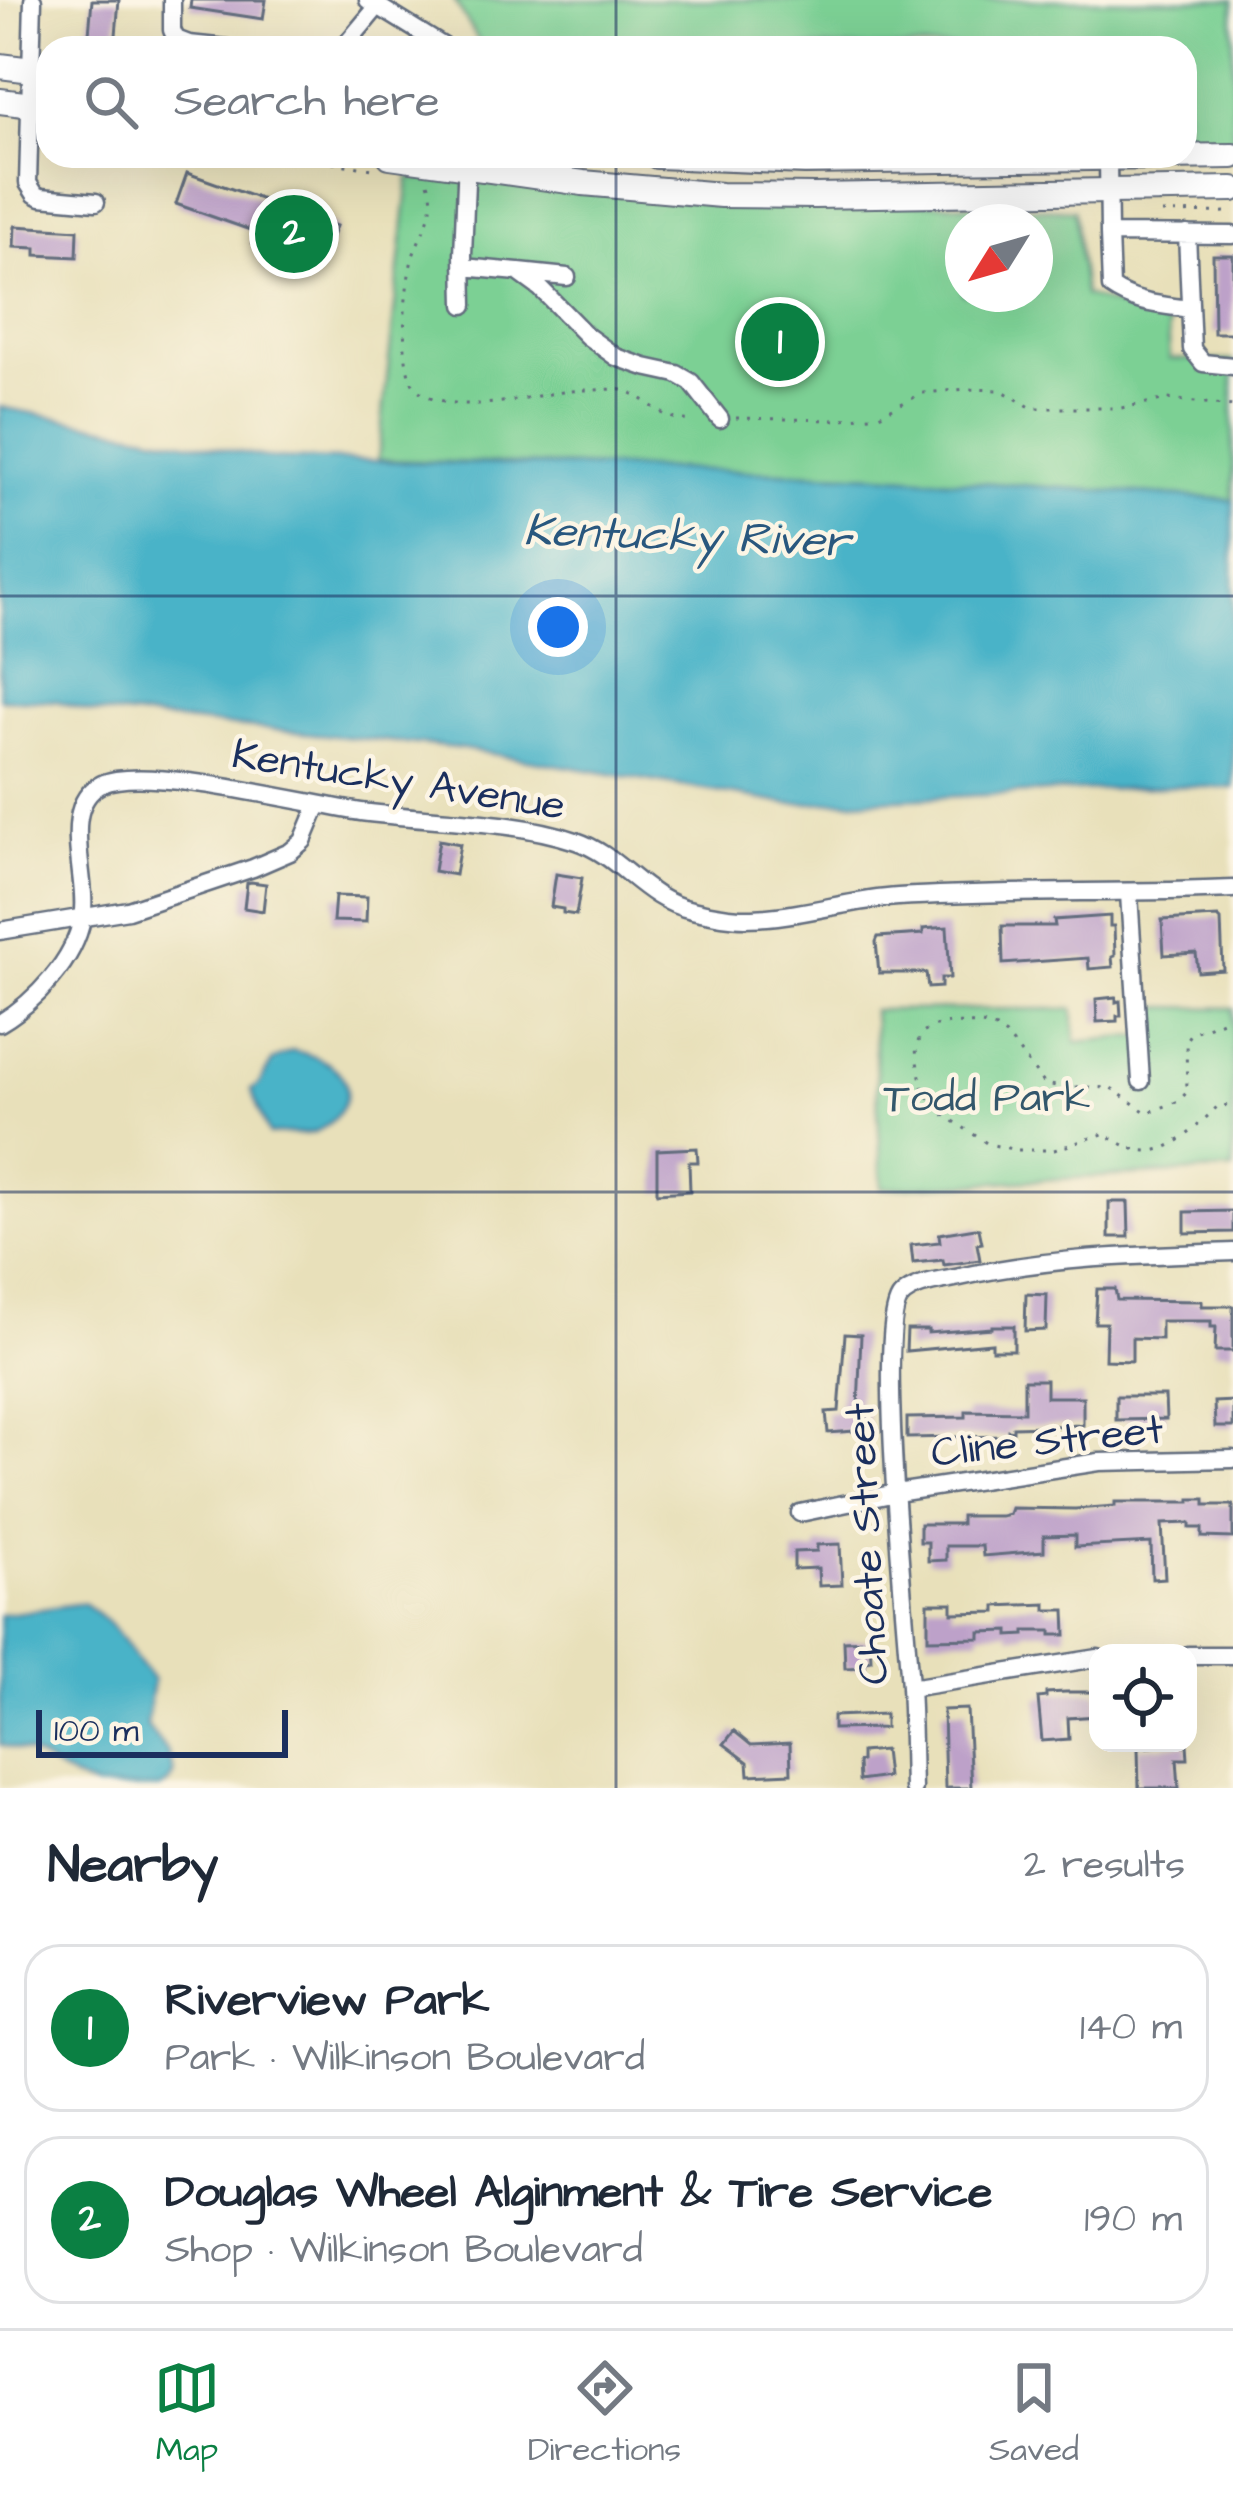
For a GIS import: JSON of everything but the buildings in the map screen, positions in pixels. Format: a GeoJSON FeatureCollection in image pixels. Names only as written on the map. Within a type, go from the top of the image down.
{"type":"FeatureCollection","features":[{"type":"Feature","properties":{"kind":"highway"},"geometry":{"type":"LineString","coordinates":[[0,66],[36,71]]}},
{"type":"Feature","properties":{"kind":"highway"},"geometry":{"type":"LineString","coordinates":[[0,101],[36,106]]}},
{"type":"Feature","properties":{"kind":"highway"},"geometry":{"type":"LineString","coordinates":[[1197,157],[1233,156]]}},
{"type":"Feature","properties":{"kind":"highway"},"geometry":{"type":"LineString","coordinates":[[502,168],[583,184],[721,195],[1233,189]]}},
{"type":"Feature","properties":{"kind":"street"},"geometry":{"type":"LineString","coordinates":[[33,0],[36,43]]}},
{"type":"Feature","properties":{"kind":"street"},"geometry":{"type":"LineString","coordinates":[[172,0],[175,36]]}},
{"type":"Feature","properties":{"kind":"street"},"geometry":{"type":"LineString","coordinates":[[351,36],[373,3],[427,36]]}},
{"type":"Feature","properties":{"kind":"street"},"geometry":{"type":"LineString","coordinates":[[36,119],[27,175],[31,190],[48,199],[96,202]]}},
{"type":"Feature","properties":{"kind":"street"},"geometry":{"type":"LineString","coordinates":[[464,305],[466,168]]}},
{"type":"Feature","properties":{"kind":"street"},"geometry":{"type":"LineString","coordinates":[[1108,168],[1112,286],[1149,304],[1190,308]]}},
{"type":"Feature","properties":{"kind":"street"},"geometry":{"type":"LineString","coordinates":[[1109,234],[1233,235]]}},
{"type":"Feature","properties":{"kind":"street"},"geometry":{"type":"LineString","coordinates":[[1187,235],[1191,339],[1197,358],[1210,365],[1233,366]]}},
{"type":"Feature","properties":{"kind":"street"},"geometry":{"type":"LineString","coordinates":[[463,267],[567,277]]}},
{"type":"Feature","properties":{"kind":"street"},"geometry":{"type":"LineString","coordinates":[[518,272],[587,337],[616,357],[692,382],[720,419]]}},
{"type":"Feature","properties":{"kind":"street","name":"Kentucky Avenue"},"geometry":{"type":"LineString","coordinates":[[0,1023],[46,984],[71,949],[85,898],[79,810],[101,784],[119,779],[164,780],[559,836],[602,853],[661,899],[686,909],[744,918],[899,897],[1233,889]]}},
{"type":"Feature","properties":{"kind":"street"},"geometry":{"type":"LineString","coordinates":[[0,931],[128,910],[207,885],[290,852],[304,841],[318,805]]}},
{"type":"Feature","properties":{"kind":"street"},"geometry":{"type":"LineString","coordinates":[[1129,894],[1141,1081]]}},
{"type":"Feature","properties":{"kind":"street","name":"Choate Street"},"geometry":{"type":"LineString","coordinates":[[914,1788],[891,1409],[892,1314],[900,1298],[935,1282],[1020,1264],[1233,1252]]}},
{"type":"Feature","properties":{"kind":"street","name":"Cline Street"},"geometry":{"type":"LineString","coordinates":[[800,1513],[896,1492],[1099,1462],[1233,1459]]}},
{"type":"Feature","properties":{"kind":"street"},"geometry":{"type":"LineString","coordinates":[[1197,1655],[1233,1655]]}},
{"type":"Feature","properties":{"kind":"street"},"geometry":{"type":"LineString","coordinates":[[910,1688],[1089,1659]]}},
{"type":"Feature","properties":{"kind":"path"},"geometry":{"type":"LineString","coordinates":[[429,184],[433,199],[410,268],[404,341],[411,379],[416,389],[431,398],[474,404],[623,390],[671,419],[833,420],[879,415],[922,394],[967,389],[1001,390],[1032,407],[1121,408],[1168,399],[1233,406]]}},
{"type":"Feature","properties":{"kind":"path"},"geometry":{"type":"LineString","coordinates":[[1233,1017],[1191,1033],[1186,1040],[1187,1092],[1179,1101],[1147,1113],[1111,1088],[1044,1082],[1006,1035],[982,1024],[934,1026],[921,1034],[916,1047],[919,1079],[933,1104],[999,1148],[1054,1150],[1103,1134],[1134,1150],[1156,1151],[1172,1145],[1219,1105],[1233,1110]]}},
{"type":"Feature","properties":{"kind":"green space"},"geometry":{"type":"Polygon","coordinates":[[[454,0],[1233,0],[1233,144],[1197,146],[1197,36],[476,36],[454,0]]]}},
{"type":"Feature","properties":{"kind":"green space"},"geometry":{"type":"Polygon","coordinates":[[[409,178],[949,204],[945,204],[945,312],[1053,312],[1053,209],[1074,210],[1084,295],[1168,324],[1170,359],[1233,361],[1233,500],[875,475],[378,460],[409,178]]]}},
{"type":"Feature","properties":{"kind":"green space","name":"Todd Park"},"geometry":{"type":"Polygon","coordinates":[[[1149,1007],[1233,1008],[1233,1170],[882,1188],[873,1010],[1073,1009],[1076,1042],[1148,1035],[1149,1007]]]}},
{"type":"Feature","properties":{"kind":"water","name":"Kentucky River"},"geometry":{"type":"Polygon","coordinates":[[[0,407],[271,458],[875,475],[1233,500],[1233,788],[1181,786],[788,804],[457,748],[91,712],[57,701],[0,699],[0,407]]]}},
{"type":"Feature","properties":{"kind":"water"},"geometry":{"type":"Polygon","coordinates":[[[292,1051],[316,1057],[336,1070],[347,1088],[345,1099],[335,1118],[317,1131],[269,1135],[251,1090],[273,1060],[292,1051]]]}},
{"type":"Feature","properties":{"kind":"water"},"geometry":{"type":"Polygon","coordinates":[[[83,1603],[112,1626],[153,1681],[146,1725],[168,1753],[174,1773],[159,1788],[96,1788],[28,1752],[0,1745],[0,1615],[83,1603]]]}},
{"type":"Feature","properties":{"kind":"place","name":"Douglas Wheel Alginment & Tire Service"},"geometry":{"type":"Point","coordinates":[294,234]}},
{"type":"Feature","properties":{"kind":"place","name":"Riverview Park"},"geometry":{"type":"Point","coordinates":[780,342]}}]}
